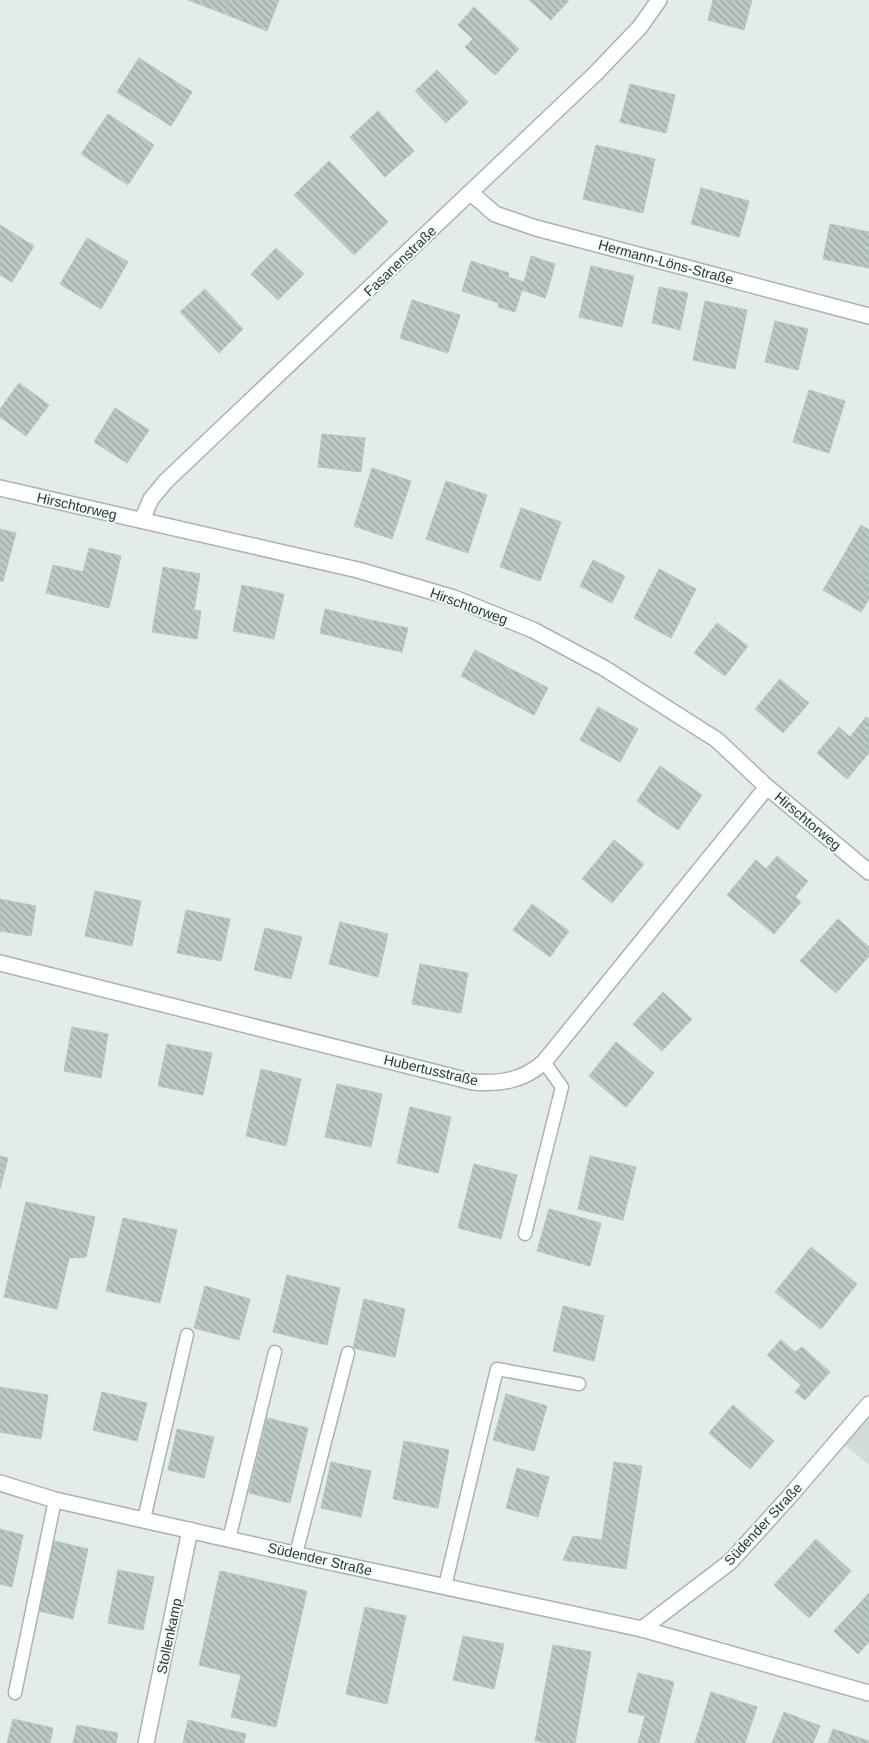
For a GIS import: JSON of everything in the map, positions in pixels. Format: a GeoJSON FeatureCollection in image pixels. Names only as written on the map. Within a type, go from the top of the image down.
{"type":"FeatureCollection","features":[{"type":"Feature","properties":{"kind":"street","name":"Fasanenstraße"},"geometry":{"type":"LineString","coordinates":[[142,520],[151,499],[166,481],[596,74],[640,27],[659,0]]}},
{"type":"Feature","properties":{"kind":"street","name":"Hermann-Löns-Straße"},"geometry":{"type":"LineString","coordinates":[[471,193],[495,214],[536,228],[869,316]]}},
{"type":"Feature","properties":{"kind":"street","name":"Hirschtorweg"},"geometry":{"type":"LineString","coordinates":[[0,488],[358,570],[454,598],[532,630],[604,668],[717,740],[767,787],[869,872]]}},
{"type":"Feature","properties":{"kind":"street","name":"Hubertusstraße"},"geometry":{"type":"LineString","coordinates":[[0,963],[473,1082],[491,1083],[524,1076],[544,1062],[767,787]]}},
{"type":"Feature","properties":{"kind":"street","name":"Südender Straße"},"geometry":{"type":"LineString","coordinates":[[642,1629],[730,1562],[869,1404]]}},
{"type":"Feature","properties":{"kind":"street","name":"Südender Straße"},"geometry":{"type":"LineString","coordinates":[[0,1483],[55,1500],[642,1629],[869,1693]]}},
{"type":"Feature","properties":{"kind":"street","name":"Stollenkamp"},"geometry":{"type":"LineString","coordinates":[[146,1743],[190,1530]]}},
{"type":"Feature","properties":{"kind":"lane"},"geometry":{"type":"LineString","coordinates":[[525,1234],[562,1087],[544,1062]]}},
{"type":"Feature","properties":{"kind":"lane"},"geometry":{"type":"LineString","coordinates":[[144,1519],[187,1335]]}},
{"type":"Feature","properties":{"kind":"lane"},"geometry":{"type":"LineString","coordinates":[[229,1539],[275,1352]]}},
{"type":"Feature","properties":{"kind":"lane"},"geometry":{"type":"LineString","coordinates":[[296,1554],[348,1353]]}},
{"type":"Feature","properties":{"kind":"lane"},"geometry":{"type":"LineString","coordinates":[[445,1586],[497,1369],[580,1384]]}},
{"type":"Feature","properties":{"kind":"lane"},"geometry":{"type":"LineString","coordinates":[[15,1693],[55,1500]]}},
{"type":"Feature","properties":{"kind":"shaded area"},"geometry":{"type":"Polygon","coordinates":[[[869,1404],[869,1465],[839,1440],[869,1404]]]}},
{"type":"Feature","properties":{"kind":"building"},"geometry":{"type":"Polygon","coordinates":[[[188,0],[230,0],[225,14],[188,0]]]}},
{"type":"Feature","properties":{"kind":"building"},"geometry":{"type":"Polygon","coordinates":[[[230,0],[279,0],[267,31],[225,14],[230,0]]]}},
{"type":"Feature","properties":{"kind":"building"},"geometry":{"type":"Polygon","coordinates":[[[529,0],[569,0],[551,20],[529,0]]]}},
{"type":"Feature","properties":{"kind":"building"},"geometry":{"type":"Polygon","coordinates":[[[713,0],[752,0],[744,30],[708,20],[713,0]]]}},
{"type":"Feature","properties":{"kind":"building"},"geometry":{"type":"Polygon","coordinates":[[[474,7],[519,49],[495,75],[465,47],[473,39],[458,25],[474,7]]]}},
{"type":"Feature","properties":{"kind":"building"},"geometry":{"type":"Polygon","coordinates":[[[139,58],[192,92],[171,126],[117,92],[139,58]]]}},
{"type":"Feature","properties":{"kind":"building"},"geometry":{"type":"Polygon","coordinates":[[[437,70],[468,102],[446,123],[415,91],[437,70]]]}},
{"type":"Feature","properties":{"kind":"building"},"geometry":{"type":"Polygon","coordinates":[[[630,84],[675,95],[666,133],[620,122],[630,84]]]}},
{"type":"Feature","properties":{"kind":"building"},"geometry":{"type":"Polygon","coordinates":[[[378,111],[414,151],[385,177],[350,137],[378,111]]]}},
{"type":"Feature","properties":{"kind":"building"},"geometry":{"type":"Polygon","coordinates":[[[108,114],[154,145],[128,185],[81,154],[108,114]]]}},
{"type":"Feature","properties":{"kind":"building"},"geometry":{"type":"Polygon","coordinates":[[[596,145],[655,159],[643,213],[583,199],[596,145]]]}},
{"type":"Feature","properties":{"kind":"building"},"geometry":{"type":"Polygon","coordinates":[[[329,161],[388,222],[354,255],[294,195],[329,161]]]}},
{"type":"Feature","properties":{"kind":"building"},"geometry":{"type":"Polygon","coordinates":[[[701,188],[749,201],[739,237],[691,224],[701,188]]]}},
{"type":"Feature","properties":{"kind":"building"},"geometry":{"type":"Polygon","coordinates":[[[830,224],[869,232],[869,268],[823,259],[830,224]]]}},
{"type":"Feature","properties":{"kind":"building"},"geometry":{"type":"Polygon","coordinates":[[[0,225],[34,246],[12,282],[0,275],[0,225]]]}},
{"type":"Feature","properties":{"kind":"building"},"geometry":{"type":"Polygon","coordinates":[[[87,238],[128,262],[101,309],[60,284],[87,238]]]}},
{"type":"Feature","properties":{"kind":"building"},"geometry":{"type":"Polygon","coordinates":[[[276,248],[304,274],[278,300],[251,274],[276,248]]]}},
{"type":"Feature","properties":{"kind":"building"},"geometry":{"type":"Polygon","coordinates":[[[531,256],[555,264],[549,286],[525,278],[531,256]]]}},
{"type":"Feature","properties":{"kind":"building"},"geometry":{"type":"Polygon","coordinates":[[[471,261],[509,273],[508,277],[524,282],[525,278],[549,286],[545,298],[522,290],[515,312],[498,307],[499,303],[462,291],[471,261]]]}},
{"type":"Feature","properties":{"kind":"building"},"geometry":{"type":"Polygon","coordinates":[[[591,266],[634,276],[622,327],[579,317],[591,266]]]}},
{"type":"Feature","properties":{"kind":"building"},"geometry":{"type":"Polygon","coordinates":[[[659,287],[688,293],[680,330],[652,323],[659,287]]]}},
{"type":"Feature","properties":{"kind":"building"},"geometry":{"type":"Polygon","coordinates":[[[205,289],[243,329],[219,353],[180,312],[205,289]]]}},
{"type":"Feature","properties":{"kind":"building"},"geometry":{"type":"Polygon","coordinates":[[[412,300],[460,315],[448,353],[400,338],[412,300]]]}},
{"type":"Feature","properties":{"kind":"building"},"geometry":{"type":"Polygon","coordinates":[[[705,301],[747,310],[735,369],[693,360],[705,301]]]}},
{"type":"Feature","properties":{"kind":"building"},"geometry":{"type":"Polygon","coordinates":[[[775,321],[808,329],[798,370],[765,362],[775,321]]]}},
{"type":"Feature","properties":{"kind":"building"},"geometry":{"type":"Polygon","coordinates":[[[19,383],[49,405],[26,436],[0,417],[0,409],[19,383]]]}},
{"type":"Feature","properties":{"kind":"building"},"geometry":{"type":"Polygon","coordinates":[[[809,390],[845,401],[829,453],[793,442],[809,390]]]}},
{"type":"Feature","properties":{"kind":"building"},"geometry":{"type":"Polygon","coordinates":[[[115,408],[149,430],[127,463],[94,442],[115,408]]]}},
{"type":"Feature","properties":{"kind":"building"},"geometry":{"type":"Polygon","coordinates":[[[322,434],[365,438],[361,472],[318,467],[322,434]]]}},
{"type":"Feature","properties":{"kind":"building"},"geometry":{"type":"Polygon","coordinates":[[[372,468],[411,481],[392,539],[354,526],[372,468]]]}},
{"type":"Feature","properties":{"kind":"building"},"geometry":{"type":"Polygon","coordinates":[[[446,481],[487,495],[468,553],[426,539],[446,481]]]}},
{"type":"Feature","properties":{"kind":"building"},"geometry":{"type":"Polygon","coordinates":[[[521,508],[561,522],[540,581],[500,567],[521,508]]]}},
{"type":"Feature","properties":{"kind":"building"},"geometry":{"type":"Polygon","coordinates":[[[861,525],[869,530],[869,573],[842,558],[861,525]]]}},
{"type":"Feature","properties":{"kind":"building"},"geometry":{"type":"Polygon","coordinates":[[[0,529],[16,533],[3,581],[0,581],[0,529]]]}},
{"type":"Feature","properties":{"kind":"building"},"geometry":{"type":"Polygon","coordinates":[[[89,548],[121,556],[109,608],[46,593],[53,565],[83,572],[89,548]]]}},
{"type":"Feature","properties":{"kind":"building"},"geometry":{"type":"Polygon","coordinates":[[[842,558],[869,573],[869,599],[861,612],[823,590],[842,558]]]}},
{"type":"Feature","properties":{"kind":"building"},"geometry":{"type":"Polygon","coordinates":[[[593,560],[625,576],[612,603],[580,586],[593,560]]]}},
{"type":"Feature","properties":{"kind":"building"},"geometry":{"type":"Polygon","coordinates":[[[163,567],[200,574],[194,610],[201,611],[197,639],[152,632],[163,567]]]}},
{"type":"Feature","properties":{"kind":"building"},"geometry":{"type":"Polygon","coordinates":[[[659,569],[696,589],[671,638],[634,618],[659,569]]]}},
{"type":"Feature","properties":{"kind":"building"},"geometry":{"type":"Polygon","coordinates":[[[242,585],[284,594],[274,639],[233,631],[242,585]]]}},
{"type":"Feature","properties":{"kind":"building"},"geometry":{"type":"Polygon","coordinates":[[[325,609],[366,619],[361,643],[320,633],[325,609]]]}},
{"type":"Feature","properties":{"kind":"building"},"geometry":{"type":"Polygon","coordinates":[[[366,619],[408,628],[402,652],[361,643],[366,619]]]}},
{"type":"Feature","properties":{"kind":"building"},"geometry":{"type":"Polygon","coordinates":[[[717,623],[748,646],[725,676],[694,653],[717,623]]]}},
{"type":"Feature","properties":{"kind":"building"},"geometry":{"type":"Polygon","coordinates":[[[475,650],[511,669],[498,696],[461,676],[475,650]]]}},
{"type":"Feature","properties":{"kind":"building"},"geometry":{"type":"Polygon","coordinates":[[[511,669],[548,688],[534,715],[498,696],[511,669]]]}},
{"type":"Feature","properties":{"kind":"building"},"geometry":{"type":"Polygon","coordinates":[[[780,679],[809,703],[783,733],[755,709],[780,679]]]}},
{"type":"Feature","properties":{"kind":"building"},"geometry":{"type":"Polygon","coordinates":[[[598,707],[638,729],[620,762],[580,740],[598,707]]]}},
{"type":"Feature","properties":{"kind":"building"},"geometry":{"type":"Polygon","coordinates":[[[866,717],[869,719],[869,753],[847,779],[817,753],[839,727],[850,737],[866,717]]]}},
{"type":"Feature","properties":{"kind":"building"},"geometry":{"type":"Polygon","coordinates":[[[660,766],[702,795],[678,830],[637,801],[660,766]]]}},
{"type":"Feature","properties":{"kind":"building"},"geometry":{"type":"Polygon","coordinates":[[[614,840],[644,864],[612,903],[582,879],[614,840]]]}},
{"type":"Feature","properties":{"kind":"building"},"geometry":{"type":"Polygon","coordinates":[[[777,856],[808,881],[795,897],[801,902],[774,934],[727,895],[756,860],[766,869],[777,856]]]}},
{"type":"Feature","properties":{"kind":"building"},"geometry":{"type":"Polygon","coordinates":[[[95,891],[141,901],[132,946],[85,936],[95,891]]]}},
{"type":"Feature","properties":{"kind":"building"},"geometry":{"type":"Polygon","coordinates":[[[0,899],[36,906],[31,936],[0,931],[0,899]]]}},
{"type":"Feature","properties":{"kind":"building"},"geometry":{"type":"Polygon","coordinates":[[[532,904],[569,931],[550,957],[513,930],[532,904]]]}},
{"type":"Feature","properties":{"kind":"building"},"geometry":{"type":"Polygon","coordinates":[[[186,910],[230,919],[221,961],[177,953],[186,910]]]}},
{"type":"Feature","properties":{"kind":"building"},"geometry":{"type":"Polygon","coordinates":[[[838,919],[869,947],[869,956],[836,993],[800,961],[838,919]]]}},
{"type":"Feature","properties":{"kind":"building"},"geometry":{"type":"Polygon","coordinates":[[[340,922],[388,934],[378,977],[329,964],[340,922]]]}},
{"type":"Feature","properties":{"kind":"building"},"geometry":{"type":"Polygon","coordinates":[[[265,928],[302,937],[291,979],[254,970],[265,928]]]}},
{"type":"Feature","properties":{"kind":"building"},"geometry":{"type":"Polygon","coordinates":[[[420,964],[468,973],[461,1013],[412,1004],[420,964]]]}},
{"type":"Feature","properties":{"kind":"building"},"geometry":{"type":"Polygon","coordinates":[[[663,992],[692,1019],[662,1051],[633,1024],[663,992]]]}},
{"type":"Feature","properties":{"kind":"building"},"geometry":{"type":"Polygon","coordinates":[[[72,1027],[108,1034],[101,1078],[64,1071],[72,1027]]]}},
{"type":"Feature","properties":{"kind":"building"},"geometry":{"type":"Polygon","coordinates":[[[616,1042],[654,1073],[626,1107],[589,1076],[616,1042]]]}},
{"type":"Feature","properties":{"kind":"building"},"geometry":{"type":"Polygon","coordinates":[[[167,1044],[212,1053],[203,1095],[158,1086],[167,1044]]]}},
{"type":"Feature","properties":{"kind":"building"},"geometry":{"type":"Polygon","coordinates":[[[261,1069],[301,1079],[286,1146],[246,1136],[261,1069]]]}},
{"type":"Feature","properties":{"kind":"building"},"geometry":{"type":"Polygon","coordinates":[[[337,1084],[382,1094],[371,1147],[325,1137],[337,1084]]]}},
{"type":"Feature","properties":{"kind":"building"},"geometry":{"type":"Polygon","coordinates":[[[410,1107],[451,1117],[438,1173],[397,1163],[410,1107]]]}},
{"type":"Feature","properties":{"kind":"building"},"geometry":{"type":"Polygon","coordinates":[[[0,1156],[8,1158],[0,1189],[0,1156]]]}},
{"type":"Feature","properties":{"kind":"building"},"geometry":{"type":"Polygon","coordinates":[[[590,1156],[636,1167],[623,1220],[578,1209],[590,1156]]]}},
{"type":"Feature","properties":{"kind":"building"},"geometry":{"type":"Polygon","coordinates":[[[474,1164],[517,1175],[501,1239],[458,1228],[474,1164]]]}},
{"type":"Feature","properties":{"kind":"building"},"geometry":{"type":"Polygon","coordinates":[[[26,1202],[95,1217],[86,1257],[69,1258],[57,1309],[4,1297],[26,1202]]]}},
{"type":"Feature","properties":{"kind":"building"},"geometry":{"type":"Polygon","coordinates":[[[549,1209],[601,1223],[590,1266],[537,1251],[549,1209]]]}},
{"type":"Feature","properties":{"kind":"building"},"geometry":{"type":"Polygon","coordinates":[[[123,1218],[177,1230],[160,1303],[106,1291],[123,1218]]]}},
{"type":"Feature","properties":{"kind":"building"},"geometry":{"type":"Polygon","coordinates":[[[811,1247],[857,1284],[821,1329],[775,1292],[811,1247]]]}},
{"type":"Feature","properties":{"kind":"building"},"geometry":{"type":"Polygon","coordinates":[[[287,1275],[340,1288],[327,1345],[273,1332],[287,1275]]]}},
{"type":"Feature","properties":{"kind":"building"},"geometry":{"type":"Polygon","coordinates":[[[205,1286],[250,1299],[239,1340],[194,1328],[205,1286]]]}},
{"type":"Feature","properties":{"kind":"building"},"geometry":{"type":"Polygon","coordinates":[[[364,1299],[405,1309],[395,1357],[353,1348],[364,1299]]]}},
{"type":"Feature","properties":{"kind":"building"},"geometry":{"type":"Polygon","coordinates":[[[563,1306],[604,1316],[594,1361],[553,1351],[563,1306]]]}},
{"type":"Feature","properties":{"kind":"building"},"geometry":{"type":"Polygon","coordinates":[[[781,1340],[795,1352],[802,1347],[830,1372],[805,1400],[795,1392],[801,1385],[767,1355],[781,1340]]]}},
{"type":"Feature","properties":{"kind":"building"},"geometry":{"type":"Polygon","coordinates":[[[0,1387],[48,1395],[41,1439],[0,1432],[0,1387]]]}},
{"type":"Feature","properties":{"kind":"building"},"geometry":{"type":"Polygon","coordinates":[[[102,1392],[147,1403],[137,1441],[93,1430],[102,1392]]]}},
{"type":"Feature","properties":{"kind":"building"},"geometry":{"type":"Polygon","coordinates":[[[506,1394],[547,1406],[534,1451],[493,1440],[506,1394]]]}},
{"type":"Feature","properties":{"kind":"building"},"geometry":{"type":"Polygon","coordinates":[[[733,1405],[774,1441],[750,1469],[709,1433],[733,1405]]]}},
{"type":"Feature","properties":{"kind":"building"},"geometry":{"type":"Polygon","coordinates":[[[267,1418],[308,1428],[290,1503],[249,1493],[267,1418]]]}},
{"type":"Feature","properties":{"kind":"building"},"geometry":{"type":"Polygon","coordinates":[[[177,1429],[214,1437],[204,1478],[168,1470],[177,1429]]]}},
{"type":"Feature","properties":{"kind":"building"},"geometry":{"type":"Polygon","coordinates":[[[404,1441],[449,1450],[438,1508],[393,1499],[404,1441]]]}},
{"type":"Feature","properties":{"kind":"building"},"geometry":{"type":"Polygon","coordinates":[[[331,1462],[371,1471],[361,1517],[321,1508],[331,1462]]]}},
{"type":"Feature","properties":{"kind":"building"},"geometry":{"type":"Polygon","coordinates":[[[614,1462],[642,1466],[626,1569],[563,1560],[573,1536],[602,1540],[614,1462]]]}},
{"type":"Feature","properties":{"kind":"building"},"geometry":{"type":"Polygon","coordinates":[[[517,1468],[549,1477],[538,1517],[506,1508],[517,1468]]]}},
{"type":"Feature","properties":{"kind":"building"},"geometry":{"type":"Polygon","coordinates":[[[0,1529],[23,1535],[12,1587],[0,1584],[0,1529]]]}},
{"type":"Feature","properties":{"kind":"building"},"geometry":{"type":"Polygon","coordinates":[[[816,1539],[851,1571],[809,1618],[774,1585],[816,1539]]]}},
{"type":"Feature","properties":{"kind":"building"},"geometry":{"type":"Polygon","coordinates":[[[54,1541],[88,1549],[73,1619],[39,1611],[54,1541]]]}},
{"type":"Feature","properties":{"kind":"building"},"geometry":{"type":"Polygon","coordinates":[[[118,1570],[154,1577],[143,1630],[108,1623],[118,1570]]]}},
{"type":"Feature","properties":{"kind":"building"},"geometry":{"type":"Polygon","coordinates":[[[220,1571],[307,1591],[276,1727],[231,1717],[241,1675],[199,1665],[220,1571]]]}},
{"type":"Feature","properties":{"kind":"building"},"geometry":{"type":"Polygon","coordinates":[[[869,1593],[869,1642],[858,1654],[834,1631],[869,1593]]]}},
{"type":"Feature","properties":{"kind":"building"},"geometry":{"type":"Polygon","coordinates":[[[365,1607],[406,1616],[387,1704],[346,1694],[365,1607]]]}},
{"type":"Feature","properties":{"kind":"building"},"geometry":{"type":"Polygon","coordinates":[[[463,1636],[504,1644],[494,1689],[453,1680],[463,1636]]]}},
{"type":"Feature","properties":{"kind":"building"},"geometry":{"type":"Polygon","coordinates":[[[553,1645],[591,1652],[575,1743],[535,1741],[553,1645]]]}},
{"type":"Feature","properties":{"kind":"building"},"geometry":{"type":"Polygon","coordinates":[[[638,1673],[674,1682],[659,1743],[638,1743],[645,1716],[628,1712],[638,1673]]]}},
{"type":"Feature","properties":{"kind":"building"},"geometry":{"type":"Polygon","coordinates":[[[711,1692],[757,1707],[745,1743],[695,1743],[711,1692]]]}},
{"type":"Feature","properties":{"kind":"building"},"geometry":{"type":"Polygon","coordinates":[[[784,1712],[820,1726],[813,1743],[772,1743],[784,1712]]]}},
{"type":"Feature","properties":{"kind":"building"},"geometry":{"type":"Polygon","coordinates":[[[13,1719],[53,1728],[50,1743],[7,1743],[13,1719]]]}},
{"type":"Feature","properties":{"kind":"building"},"geometry":{"type":"Polygon","coordinates":[[[188,1720],[246,1734],[244,1743],[183,1743],[188,1720]]]}},
{"type":"Feature","properties":{"kind":"building"},"geometry":{"type":"Polygon","coordinates":[[[77,1725],[118,1733],[116,1743],[73,1743],[77,1725]]]}},
{"type":"Feature","properties":{"kind":"building"},"geometry":{"type":"Polygon","coordinates":[[[833,1729],[869,1741],[869,1743],[828,1743],[833,1729]]]}}]}
